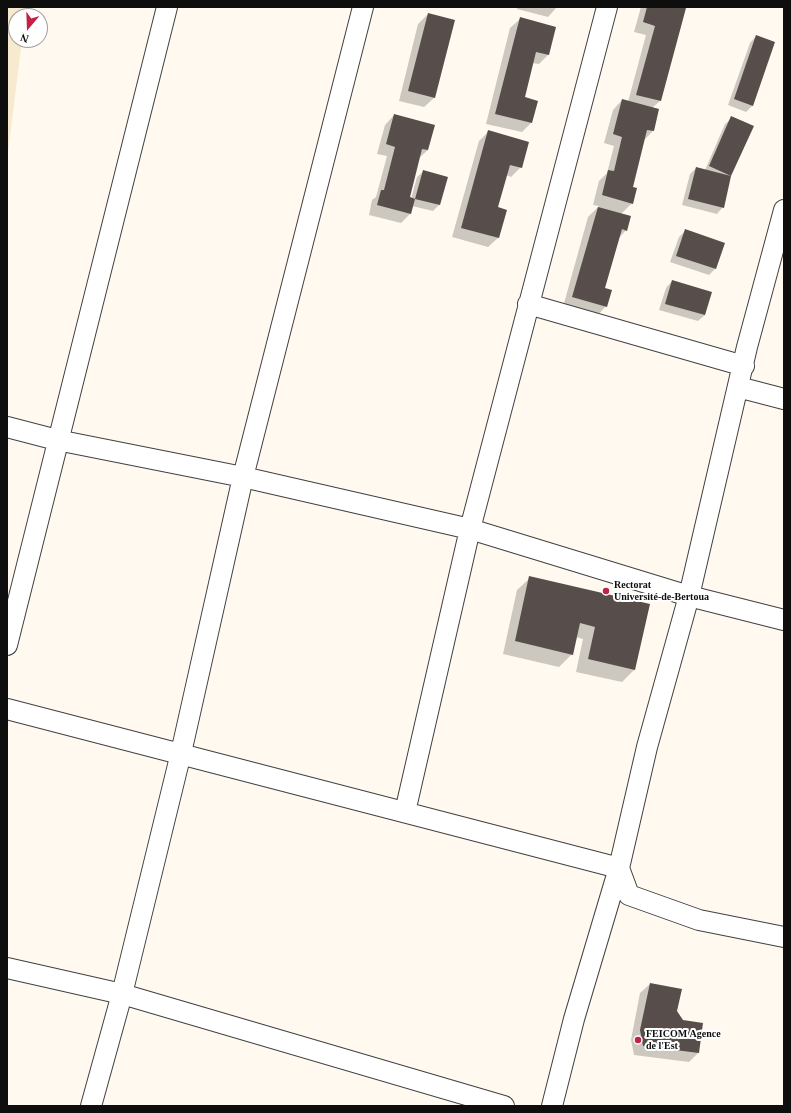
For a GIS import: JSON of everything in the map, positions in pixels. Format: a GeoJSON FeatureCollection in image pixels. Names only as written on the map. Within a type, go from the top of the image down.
{"type":"FeatureCollection","features":[{"type":"Feature","properties":{"kind":"street"},"geometry":{"type":"LineString","coordinates":[[7,645],[57,440],[167,7]]}},
{"type":"Feature","properties":{"kind":"street"},"geometry":{"type":"LineString","coordinates":[[91,1106],[122,994],[181,753],[244,477],[362,7]]}},
{"type":"Feature","properties":{"kind":"street"},"geometry":{"type":"LineString","coordinates":[[405,812],[470,529],[607,7]]}},
{"type":"Feature","properties":{"kind":"street"},"geometry":{"type":"LineString","coordinates":[[552,1106],[574,1019],[620,868],[647,747],[689,596],[738,386],[784,210]]}},
{"type":"Feature","properties":{"kind":"street"},"geometry":{"type":"LineString","coordinates":[[528,304],[744,366]]}},
{"type":"Feature","properties":{"kind":"street"},"geometry":{"type":"LineString","coordinates":[[738,386],[784,399]]}},
{"type":"Feature","properties":{"kind":"street"},"geometry":{"type":"LineString","coordinates":[[7,427],[57,440],[244,477],[470,529],[689,596],[784,620]]}},
{"type":"Feature","properties":{"kind":"street"},"geometry":{"type":"LineString","coordinates":[[7,709],[620,868]]}},
{"type":"Feature","properties":{"kind":"street"},"geometry":{"type":"LineString","coordinates":[[620,868],[629,895],[699,920],[784,937]]}},
{"type":"Feature","properties":{"kind":"street"},"geometry":{"type":"LineString","coordinates":[[7,968],[122,994],[504,1106]]}},
{"type":"Feature","properties":{"kind":"shaded area"},"geometry":{"type":"Polygon","coordinates":[[[7,7],[26,7],[8,8],[8,48],[21,48],[7,161],[7,7]]]}},
{"type":"Feature","properties":{"kind":"building"},"geometry":{"type":"Polygon","coordinates":[[[647,7],[686,8],[661,101],[636,95],[655,26],[643,22],[647,7]]]}},
{"type":"Feature","properties":{"kind":"building"},"geometry":{"type":"Polygon","coordinates":[[[428,13],[455,20],[435,98],[408,91],[428,13]]]}},
{"type":"Feature","properties":{"kind":"building"},"geometry":{"type":"Polygon","coordinates":[[[520,17],[556,27],[549,55],[536,52],[525,97],[538,101],[532,123],[495,114],[520,17]]]}},
{"type":"Feature","properties":{"kind":"building"},"geometry":{"type":"Polygon","coordinates":[[[756,35],[775,42],[753,106],[734,99],[756,35]]]}},
{"type":"Feature","properties":{"kind":"building"},"geometry":{"type":"Polygon","coordinates":[[[622,99],[659,109],[654,131],[647,130],[633,187],[637,188],[633,204],[602,195],[608,170],[614,171],[622,137],[613,134],[622,99]]]}},
{"type":"Feature","properties":{"kind":"building"},"geometry":{"type":"Polygon","coordinates":[[[394,114],[435,125],[428,150],[422,149],[410,197],[415,199],[411,214],[377,205],[381,190],[384,190],[395,147],[386,144],[394,114]]]}},
{"type":"Feature","properties":{"kind":"building"},"geometry":{"type":"Polygon","coordinates":[[[731,116],[754,126],[731,176],[709,166],[731,116]]]}},
{"type":"Feature","properties":{"kind":"building"},"geometry":{"type":"Polygon","coordinates":[[[488,130],[529,142],[522,168],[510,165],[498,207],[507,210],[499,238],[461,228],[488,130]]]}},
{"type":"Feature","properties":{"kind":"building"},"geometry":{"type":"Polygon","coordinates":[[[696,167],[731,176],[724,208],[688,199],[696,167]]]}},
{"type":"Feature","properties":{"kind":"building"},"geometry":{"type":"Polygon","coordinates":[[[423,170],[448,177],[440,205],[415,199],[423,170]]]}},
{"type":"Feature","properties":{"kind":"building"},"geometry":{"type":"Polygon","coordinates":[[[598,207],[631,216],[627,231],[622,229],[605,288],[612,290],[607,307],[572,297],[598,207]]]}},
{"type":"Feature","properties":{"kind":"building"},"geometry":{"type":"Polygon","coordinates":[[[685,229],[725,243],[716,269],[676,256],[685,229]]]}},
{"type":"Feature","properties":{"kind":"building"},"geometry":{"type":"Polygon","coordinates":[[[672,280],[712,292],[705,315],[665,304],[672,280]]]}},
{"type":"Feature","properties":{"kind":"building"},"geometry":{"type":"Polygon","coordinates":[[[529,576],[650,604],[635,670],[588,659],[595,627],[580,623],[573,655],[515,641],[529,576]]]}},
{"type":"Feature","properties":{"kind":"building"},"geometry":{"type":"Polygon","coordinates":[[[650,983],[682,989],[677,1011],[683,1020],[703,1023],[699,1053],[643,1046],[640,1030],[650,983]]]}},
{"type":"Feature","properties":{"kind":"place","name":"Rectorat Université-de-Bertoua"},"geometry":{"type":"Point","coordinates":[606,591]}},
{"type":"Feature","properties":{"kind":"place","name":"FEICOM Agence de l'Est"},"geometry":{"type":"Point","coordinates":[638,1040]}}]}
